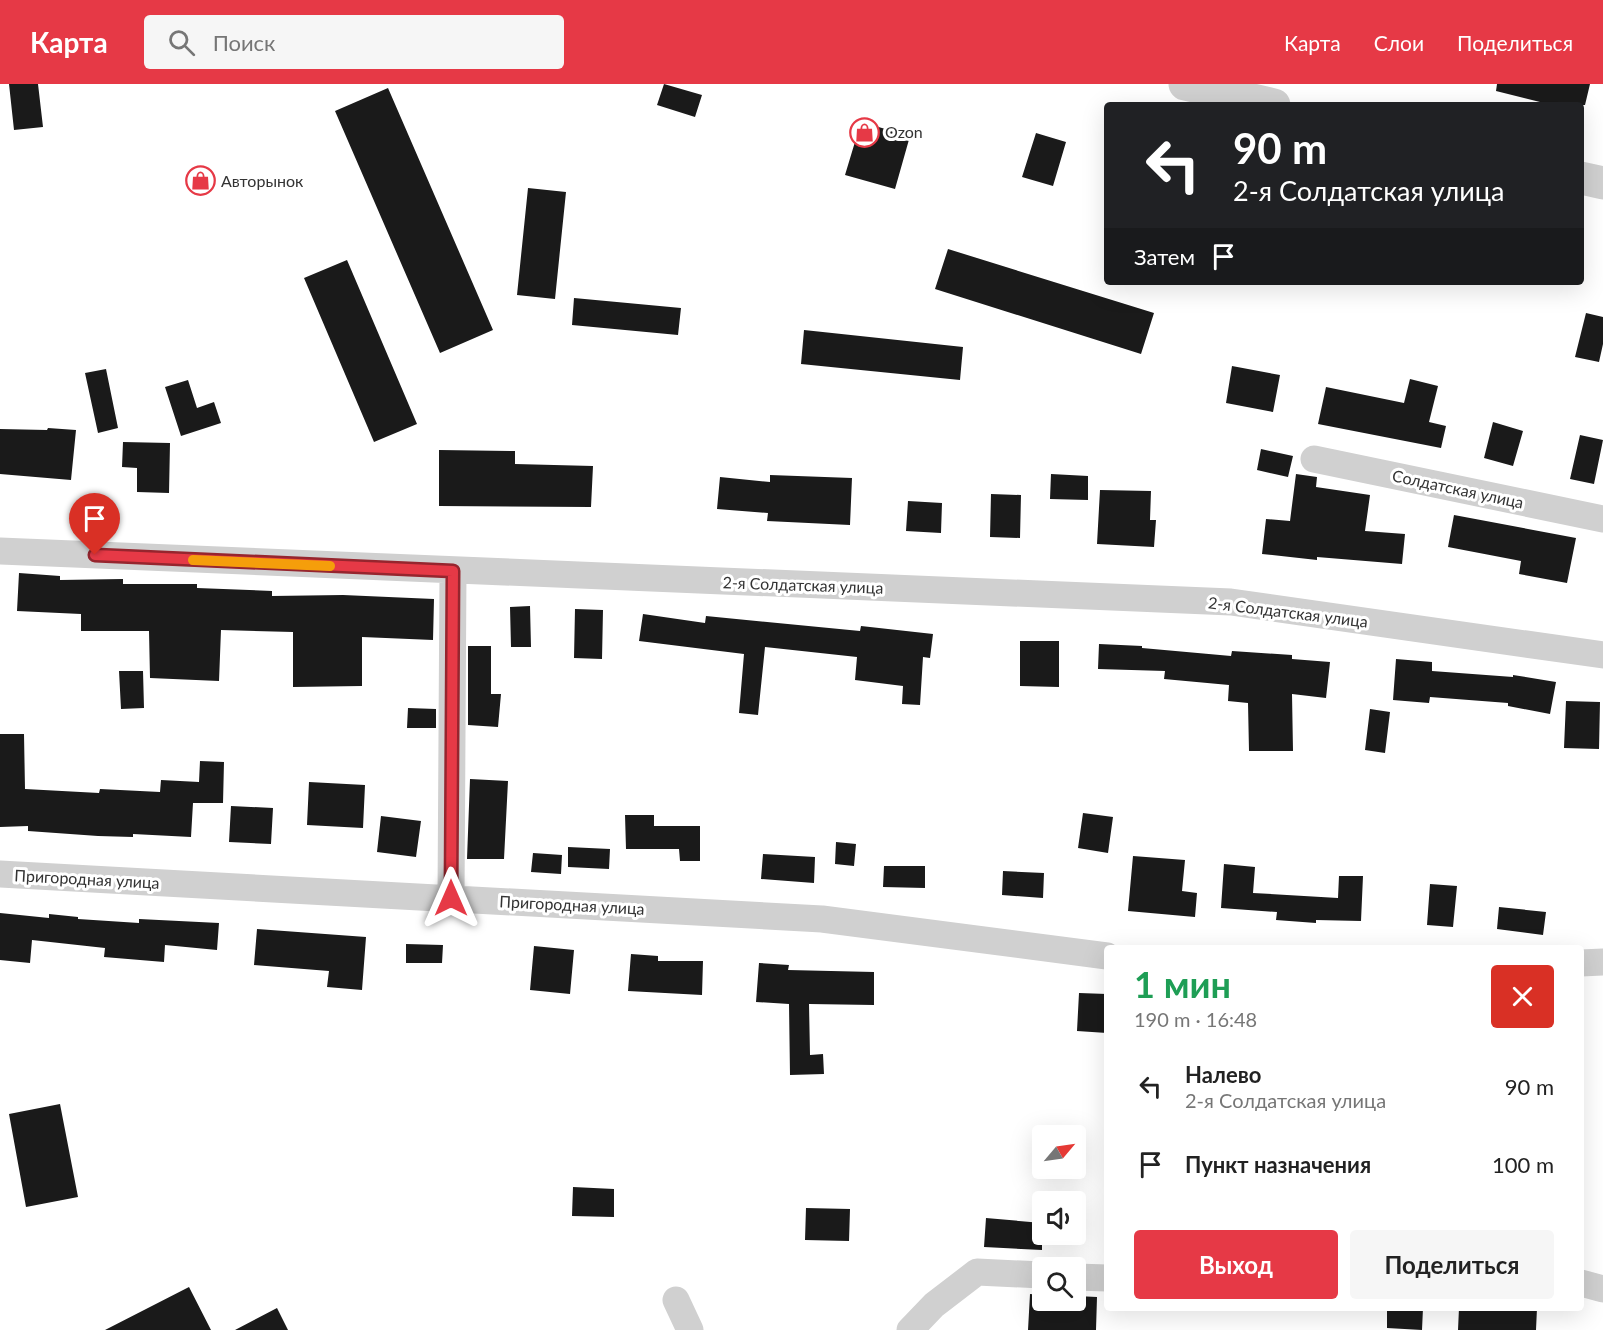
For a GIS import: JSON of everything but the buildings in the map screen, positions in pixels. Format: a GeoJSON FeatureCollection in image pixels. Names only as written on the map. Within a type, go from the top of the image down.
{"type":"FeatureCollection","features":[{"type":"Feature","properties":{"kind":"street"},"geometry":{"type":"LineString","coordinates":[[1185,84],[1261,102]]}},
{"type":"Feature","properties":{"kind":"street"},"geometry":{"type":"LineString","coordinates":[[1584,179],[1603,183]]}},
{"type":"Feature","properties":{"kind":"street","name":"Солдатская улица"},"geometry":{"type":"LineString","coordinates":[[1314,459],[1603,519]]}},
{"type":"Feature","properties":{"kind":"street","name":"2-я Солдатская улица"},"geometry":{"type":"LineString","coordinates":[[0,551],[1231,602],[1603,655]]}},
{"type":"Feature","properties":{"kind":"street"},"geometry":{"type":"LineString","coordinates":[[451,898],[453,571]]}},
{"type":"Feature","properties":{"kind":"street","name":"Пригородная улица"},"geometry":{"type":"LineString","coordinates":[[0,874],[822,919],[1104,956]]}},
{"type":"Feature","properties":{"kind":"street"},"geometry":{"type":"LineString","coordinates":[[1584,963],[1603,962]]}},
{"type":"Feature","properties":{"kind":"street"},"geometry":{"type":"LineString","coordinates":[[910,1330],[934,1305],[977,1272],[1032,1275]]}},
{"type":"Feature","properties":{"kind":"street"},"geometry":{"type":"LineString","coordinates":[[1086,1277],[1104,1278]]}},
{"type":"Feature","properties":{"kind":"street"},"geometry":{"type":"LineString","coordinates":[[1584,1284],[1603,1289]]}},
{"type":"Feature","properties":{"kind":"street"},"geometry":{"type":"LineString","coordinates":[[676,1300],[690,1330]]}},
{"type":"Feature","properties":{"kind":"slow traffic"},"geometry":{"type":"LineString","coordinates":[[193,560],[330,566]]}},
{"type":"Feature","properties":{"kind":"place","name":"Ozon"},"geometry":{"type":"Point","coordinates":[864,132]}},
{"type":"Feature","properties":{"kind":"place","name":"Авторынок"},"geometry":{"type":"Point","coordinates":[200,181]}},
{"type":"Feature","properties":{"kind":"route"},"geometry":{"type":"LineString","coordinates":[[95,555],[453,571],[451,898]]}}]}
